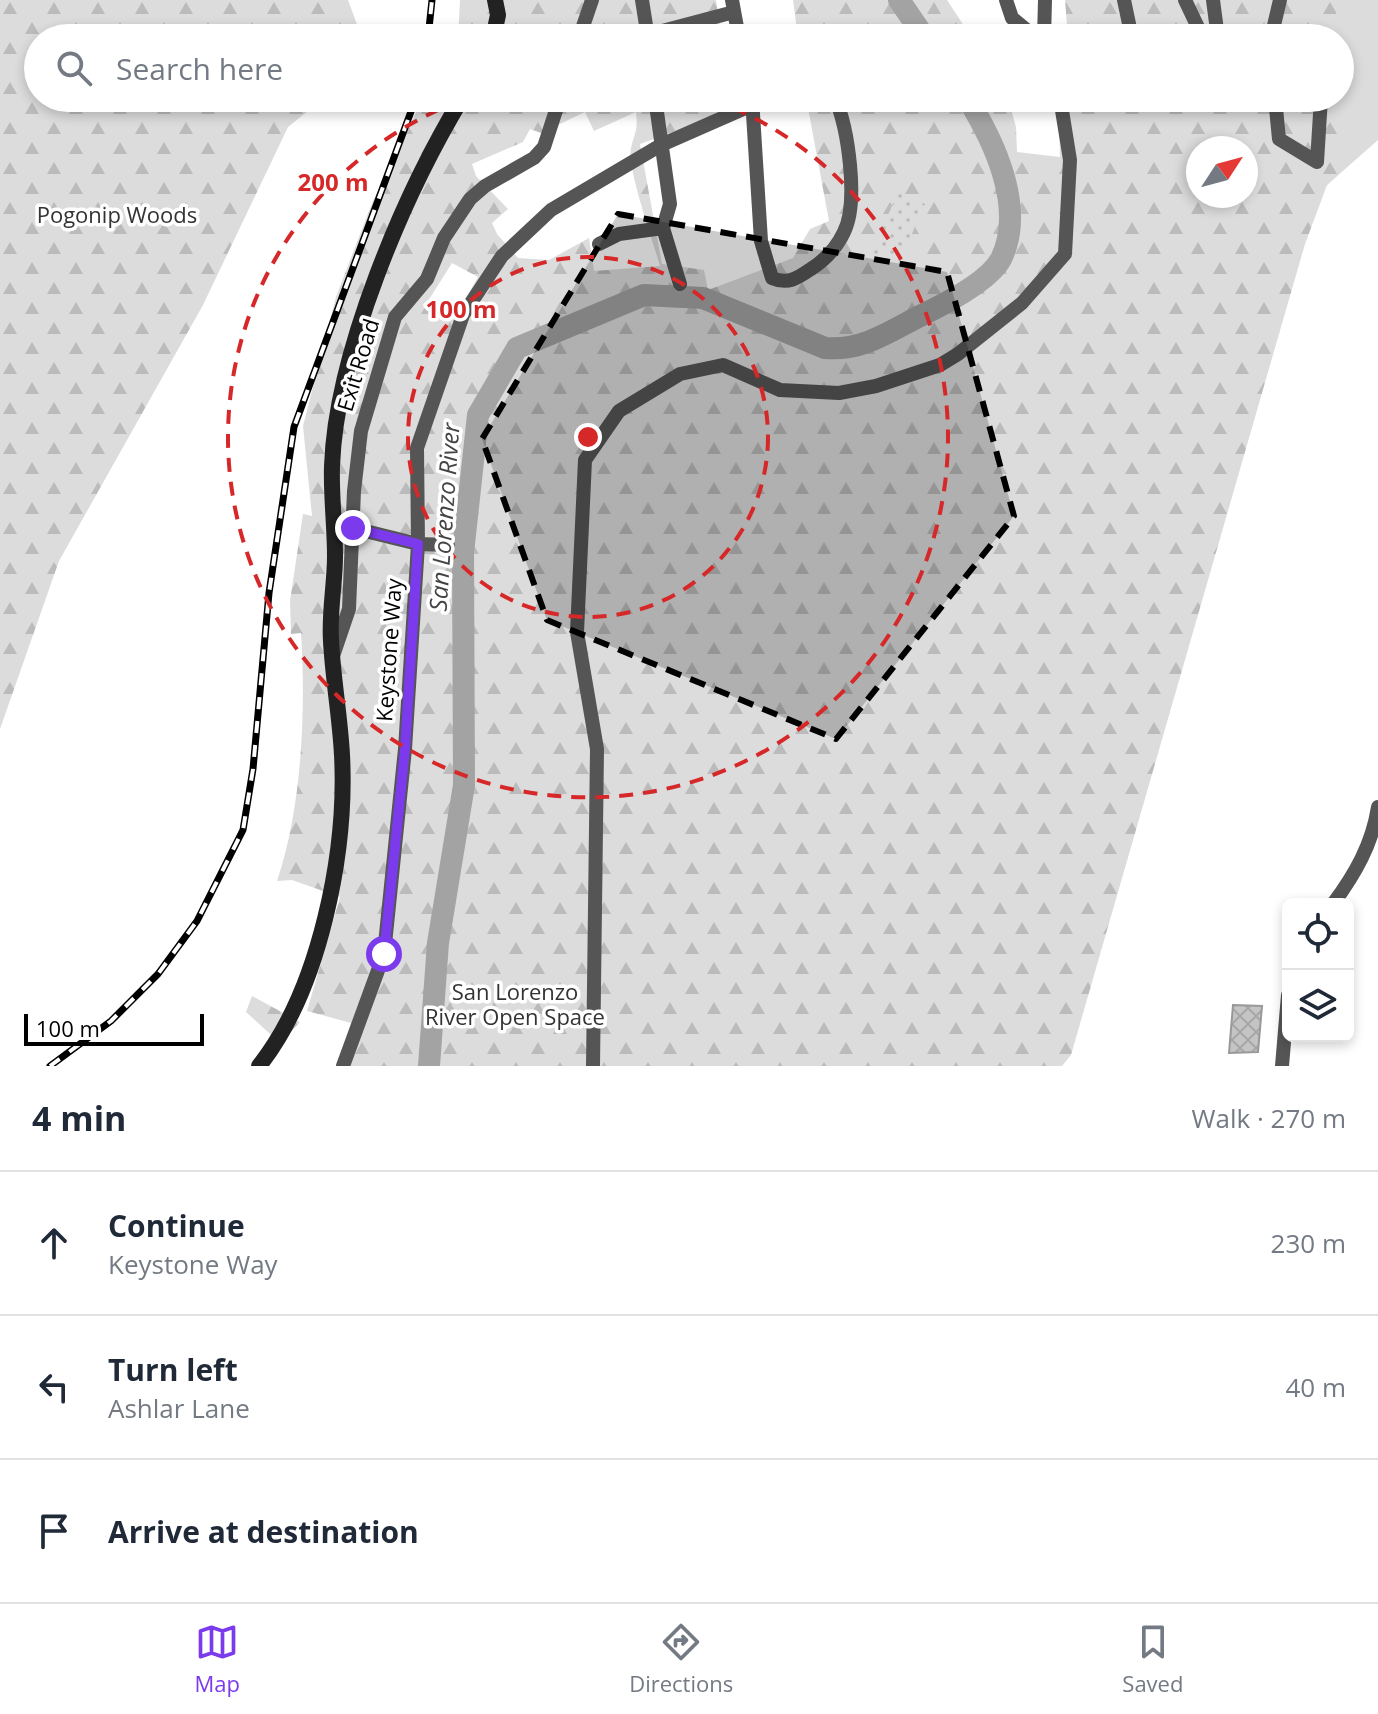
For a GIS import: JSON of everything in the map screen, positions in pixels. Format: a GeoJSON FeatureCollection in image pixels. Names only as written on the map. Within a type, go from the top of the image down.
{"type":"FeatureCollection","features":[{"type":"Feature","properties":{"kind":"main road"},"geometry":{"type":"LineString","coordinates":[[495,0],[496,24]]}},
{"type":"Feature","properties":{"kind":"main road"},"geometry":{"type":"LineString","coordinates":[[259,1066],[283,1030],[298,996],[324,918],[333,876],[342,757],[333,657],[335,540],[332,466],[345,385],[400,217],[423,165],[454,112]]}},
{"type":"Feature","properties":{"kind":"street"},"geometry":{"type":"LineString","coordinates":[[584,24],[592,0]]}},
{"type":"Feature","properties":{"kind":"street"},"geometry":{"type":"LineString","coordinates":[[642,0],[645,24]]}},
{"type":"Feature","properties":{"kind":"street"},"geometry":{"type":"LineString","coordinates":[[1006,0],[1012,18],[1019,24]]}},
{"type":"Feature","properties":{"kind":"street"},"geometry":{"type":"LineString","coordinates":[[1044,24],[1045,0]]}},
{"type":"Feature","properties":{"kind":"street"},"geometry":{"type":"LineString","coordinates":[[1124,0],[1129,24]]}},
{"type":"Feature","properties":{"kind":"street"},"geometry":{"type":"LineString","coordinates":[[1185,0],[1196,24]]}},
{"type":"Feature","properties":{"kind":"street"},"geometry":{"type":"LineString","coordinates":[[1213,0],[1216,24]]}},
{"type":"Feature","properties":{"kind":"street"},"geometry":{"type":"LineString","coordinates":[[1274,24],[1280,0]]}},
{"type":"Feature","properties":{"kind":"street"},"geometry":{"type":"LineString","coordinates":[[683,24],[733,6]]}},
{"type":"Feature","properties":{"kind":"street","name":"Exit Road"},"geometry":{"type":"LineString","coordinates":[[333,657],[349,609],[361,431],[395,317],[427,279],[444,238],[470,199],[485,186],[534,158],[544,147],[555,112]]}},
{"type":"Feature","properties":{"kind":"street"},"geometry":{"type":"LineString","coordinates":[[657,112],[670,204],[663,228],[680,284]]}},
{"type":"Feature","properties":{"kind":"street","name":"Keystone Way"},"geometry":{"type":"LineString","coordinates":[[343,1066],[384,954],[405,749],[418,544],[417,448],[463,315],[502,256],[551,210],[661,145],[730,112]]}},
{"type":"Feature","properties":{"kind":"street"},"geometry":{"type":"LineString","coordinates":[[754,112],[761,241],[772,278],[794,280],[820,263],[846,231],[851,207],[846,133],[839,112]]}},
{"type":"Feature","properties":{"kind":"street"},"geometry":{"type":"LineString","coordinates":[[593,1066],[597,749],[577,632],[585,460],[619,411],[680,374],[723,365],[780,390],[839,393],[876,386],[940,365],[958,354],[1022,303],[1065,254],[1070,160],[1062,112]]}},
{"type":"Feature","properties":{"kind":"street"},"geometry":{"type":"LineString","coordinates":[[1276,112],[1279,139],[1317,162],[1320,112]]}},
{"type":"Feature","properties":{"kind":"street"},"geometry":{"type":"LineString","coordinates":[[599,244],[619,234],[663,228]]}},
{"type":"Feature","properties":{"kind":"street"},"geometry":{"type":"LineString","coordinates":[[353,528],[418,544],[448,545]]}},
{"type":"Feature","properties":{"kind":"street"},"geometry":{"type":"LineString","coordinates":[[1337,898],[1357,870],[1371,840],[1378,807]]}},
{"type":"Feature","properties":{"kind":"street"},"geometry":{"type":"LineString","coordinates":[[1282,1066],[1284,1042]]}},
{"type":"Feature","properties":{"kind":"highlighted area"},"geometry":{"type":"Polygon","coordinates":[[[618,214],[947,272],[1014,516],[836,739],[547,620],[482,439],[618,214]]]}},
{"type":"Feature","properties":{"kind":"green space","name":"Pogonip Woods"},"geometry":{"type":"Polygon","coordinates":[[[0,0],[348,0],[357,24],[24,24],[24,112],[307,112],[288,127],[203,305],[59,561],[0,729],[0,0]]]}},
{"type":"Feature","properties":{"kind":"green space"},"geometry":{"type":"Polygon","coordinates":[[[460,0],[716,0],[720,24],[459,24],[460,0]]]}},
{"type":"Feature","properties":{"kind":"green space"},"geometry":{"type":"Polygon","coordinates":[[[793,0],[947,0],[963,24],[796,24],[793,0]]]}},
{"type":"Feature","properties":{"kind":"green space"},"geometry":{"type":"Polygon","coordinates":[[[1065,0],[1336,0],[1337,24],[1067,24],[1065,0]]]}},
{"type":"Feature","properties":{"kind":"green space"},"geometry":{"type":"Polygon","coordinates":[[[1191,0],[1378,0],[1378,140],[1327,185],[1258,178],[1258,136],[1186,136],[1186,140],[1145,112],[1354,112],[1354,24],[1192,24],[1191,0]]]}},
{"type":"Feature","properties":{"kind":"green space","name":"San Lorenzo River Open Space"},"geometry":{"type":"Polygon","coordinates":[[[416,112],[585,112],[541,133],[530,129],[523,142],[472,164],[476,176],[508,209],[492,223],[497,234],[518,258],[549,260],[589,238],[594,271],[660,266],[633,171],[631,148],[636,112],[719,112],[716,116],[640,144],[662,264],[704,270],[708,290],[793,258],[810,229],[829,221],[809,112],[1012,112],[1017,152],[1060,157],[1058,112],[1337,112],[1339,174],[1327,185],[1305,244],[1071,1055],[1062,1066],[339,1066],[351,1023],[307,1011],[340,897],[292,880],[277,881],[297,791],[302,726],[301,633],[291,634],[290,601],[303,514],[312,516],[303,426],[336,297],[372,203],[416,112]],[[452,263],[428,301],[454,318],[478,277],[452,263]]]}},
{"type":"Feature","properties":{"kind":"green space"},"geometry":{"type":"Polygon","coordinates":[[[585,112],[636,112],[594,131],[585,112]]]}},
{"type":"Feature","properties":{"kind":"green space"},"geometry":{"type":"Polygon","coordinates":[[[898,192],[925,204],[898,266],[871,254],[898,192]]]}},
{"type":"Feature","properties":{"kind":"green space"},"geometry":{"type":"Polygon","coordinates":[[[252,996],[300,1022],[280,1043],[246,1012],[252,996]]]}},
{"type":"Feature","properties":{"kind":"building"},"geometry":{"type":"Polygon","coordinates":[[[1233,1005],[1262,1006],[1258,1052],[1229,1053],[1233,1005]]]}},
{"type":"Feature","properties":{"kind":"waterway","name":"San Lorenzo River"},"geometry":{"type":"LineString","coordinates":[[899,0],[915,24]]}},
{"type":"Feature","properties":{"kind":"waterway","name":"San Lorenzo River"},"geometry":{"type":"LineString","coordinates":[[429,1066],[438,943],[464,785],[463,553],[478,415],[517,348],[644,295],[703,298],[825,348],[838,348],[872,340],[963,293],[995,268],[1001,259],[1008,239],[1010,218],[1004,176],[975,112]]}},
{"type":"Feature","properties":{"kind":"railway"},"geometry":{"type":"LineString","coordinates":[[429,24],[432,0]]}},
{"type":"Feature","properties":{"kind":"railway"},"geometry":{"type":"LineString","coordinates":[[50,1066],[111,1021],[158,974],[197,921],[243,830],[253,769],[269,593],[294,427],[411,112]]}},
{"type":"Feature","properties":{"kind":"route"},"geometry":{"type":"LineString","coordinates":[[353,528],[418,544],[405,749],[384,954]]}}]}
